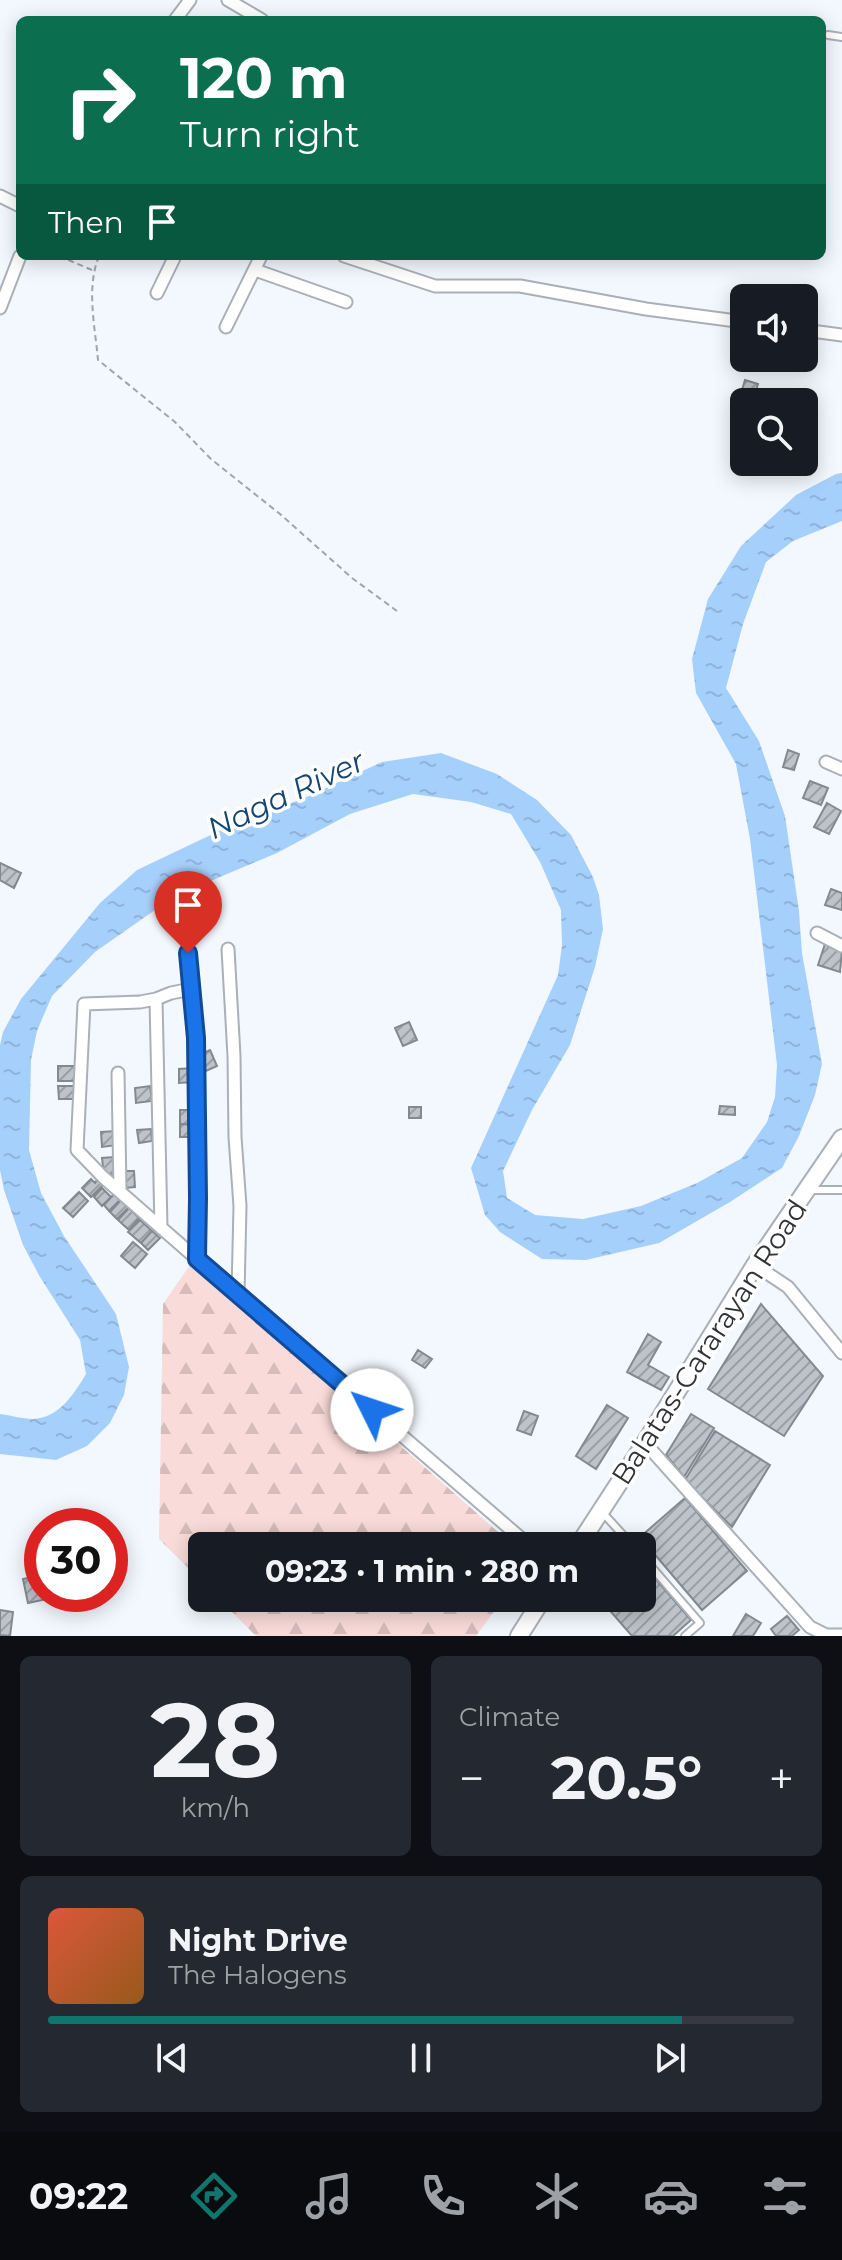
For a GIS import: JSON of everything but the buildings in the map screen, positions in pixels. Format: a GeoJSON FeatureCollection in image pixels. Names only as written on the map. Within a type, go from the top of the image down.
{"type":"FeatureCollection","features":[{"type":"Feature","properties":{"kind":"main road","name":"Balatas-Cararayan Road"},"geometry":{"type":"LineString","coordinates":[[587,1532],[755,1265],[842,1138]]}},
{"type":"Feature","properties":{"kind":"main road"},"geometry":{"type":"LineString","coordinates":[[519,1636],[534,1612]]}},
{"type":"Feature","properties":{"kind":"street"},"geometry":{"type":"LineString","coordinates":[[228,0],[255,16]]}},
{"type":"Feature","properties":{"kind":"street"},"geometry":{"type":"LineString","coordinates":[[0,308],[18,260]]}},
{"type":"Feature","properties":{"kind":"street"},"geometry":{"type":"LineString","coordinates":[[157,293],[173,260]]}},
{"type":"Feature","properties":{"kind":"street"},"geometry":{"type":"LineString","coordinates":[[226,327],[259,260]]}},
{"type":"Feature","properties":{"kind":"street"},"geometry":{"type":"LineString","coordinates":[[356,260],[435,286],[520,286],[646,309],[730,320]]}},
{"type":"Feature","properties":{"kind":"street"},"geometry":{"type":"LineString","coordinates":[[255,270],[346,302]]}},
{"type":"Feature","properties":{"kind":"street"},"geometry":{"type":"LineString","coordinates":[[818,332],[842,335]]}},
{"type":"Feature","properties":{"kind":"street"},"geometry":{"type":"LineString","coordinates":[[826,762],[842,769]]}},
{"type":"Feature","properties":{"kind":"street"},"geometry":{"type":"LineString","coordinates":[[817,933],[842,946]]}},
{"type":"Feature","properties":{"kind":"street"},"geometry":{"type":"LineString","coordinates":[[228,949],[240,1206],[238,1293]]}},
{"type":"Feature","properties":{"kind":"street"},"geometry":{"type":"LineString","coordinates":[[188,953],[196,1038],[197,1259]]}},
{"type":"Feature","properties":{"kind":"street"},"geometry":{"type":"LineString","coordinates":[[191,989],[140,1002],[84,1004],[77,1150],[161,1228],[514,1532]]}},
{"type":"Feature","properties":{"kind":"street"},"geometry":{"type":"LineString","coordinates":[[156,999],[161,1228]]}},
{"type":"Feature","properties":{"kind":"street"},"geometry":{"type":"LineString","coordinates":[[118,1073],[120,1191]]}},
{"type":"Feature","properties":{"kind":"street"},"geometry":{"type":"LineString","coordinates":[[755,1265],[788,1287],[842,1353]]}},
{"type":"Feature","properties":{"kind":"street"},"geometry":{"type":"LineString","coordinates":[[645,1443],[810,1627],[826,1635],[842,1635]]}},
{"type":"Feature","properties":{"kind":"lane"},"geometry":{"type":"LineString","coordinates":[[828,35],[842,37]]}},
{"type":"Feature","properties":{"kind":"lane"},"geometry":{"type":"LineString","coordinates":[[806,1190],[842,1190]]}},
{"type":"Feature","properties":{"kind":"lane"},"geometry":{"type":"LineString","coordinates":[[601,1511],[620,1532]]}},
{"type":"Feature","properties":{"kind":"lane"},"geometry":{"type":"LineString","coordinates":[[656,1572],[700,1623],[685,1636]]}},
{"type":"Feature","properties":{"kind":"path"},"geometry":{"type":"LineString","coordinates":[[68,260],[93,271]]}},
{"type":"Feature","properties":{"kind":"path"},"geometry":{"type":"LineString","coordinates":[[97,260],[93,271],[93,305],[98,360],[175,422],[211,459],[280,514],[352,578],[397,611]]}},
{"type":"Feature","properties":{"kind":"green space"},"geometry":{"type":"Polygon","coordinates":[[[192,1262],[498,1532],[188,1532],[188,1568],[159,1539],[163,1304],[192,1262]]]}},
{"type":"Feature","properties":{"kind":"green space"},"geometry":{"type":"Polygon","coordinates":[[[232,1612],[494,1612],[476,1636],[256,1636],[232,1612]]]}},
{"type":"Feature","properties":{"kind":"water"},"geometry":{"type":"Polygon","coordinates":[[[842,473],[842,521],[793,541],[766,562],[743,624],[726,688],[759,741],[785,816],[802,953],[822,1064],[815,1095],[782,1168],[659,1243],[586,1260],[542,1259],[500,1232],[485,1215],[471,1168],[558,975],[562,945],[561,910],[540,862],[511,814],[471,802],[413,794],[350,814],[277,853],[175,896],[95,952],[52,996],[37,1031],[31,1060],[29,1150],[41,1193],[64,1236],[116,1314],[129,1367],[124,1395],[110,1423],[87,1446],[56,1460],[0,1454],[0,1414],[33,1419],[51,1414],[71,1397],[86,1374],[80,1340],[23,1245],[0,1170],[0,1045],[3,1032],[21,999],[100,903],[137,870],[219,831],[304,798],[382,762],[441,753],[497,774],[537,800],[571,835],[599,895],[603,929],[595,967],[570,1045],[532,1110],[503,1171],[507,1198],[535,1215],[583,1219],[641,1206],[697,1183],[742,1158],[767,1122],[775,1097],[777,1065],[750,839],[736,764],[696,693],[692,659],[708,599],[741,546],[796,495],[842,473]]]}},
{"type":"Feature","properties":{"kind":"route"},"geometry":{"type":"LineString","coordinates":[[188,953],[196,1038],[197,1259],[372,1410]]}},
{"type":"Feature","properties":{"kind":"water label","name":"Naga River"},"geometry":{"type":"Point","coordinates":[286,795]}}]}
